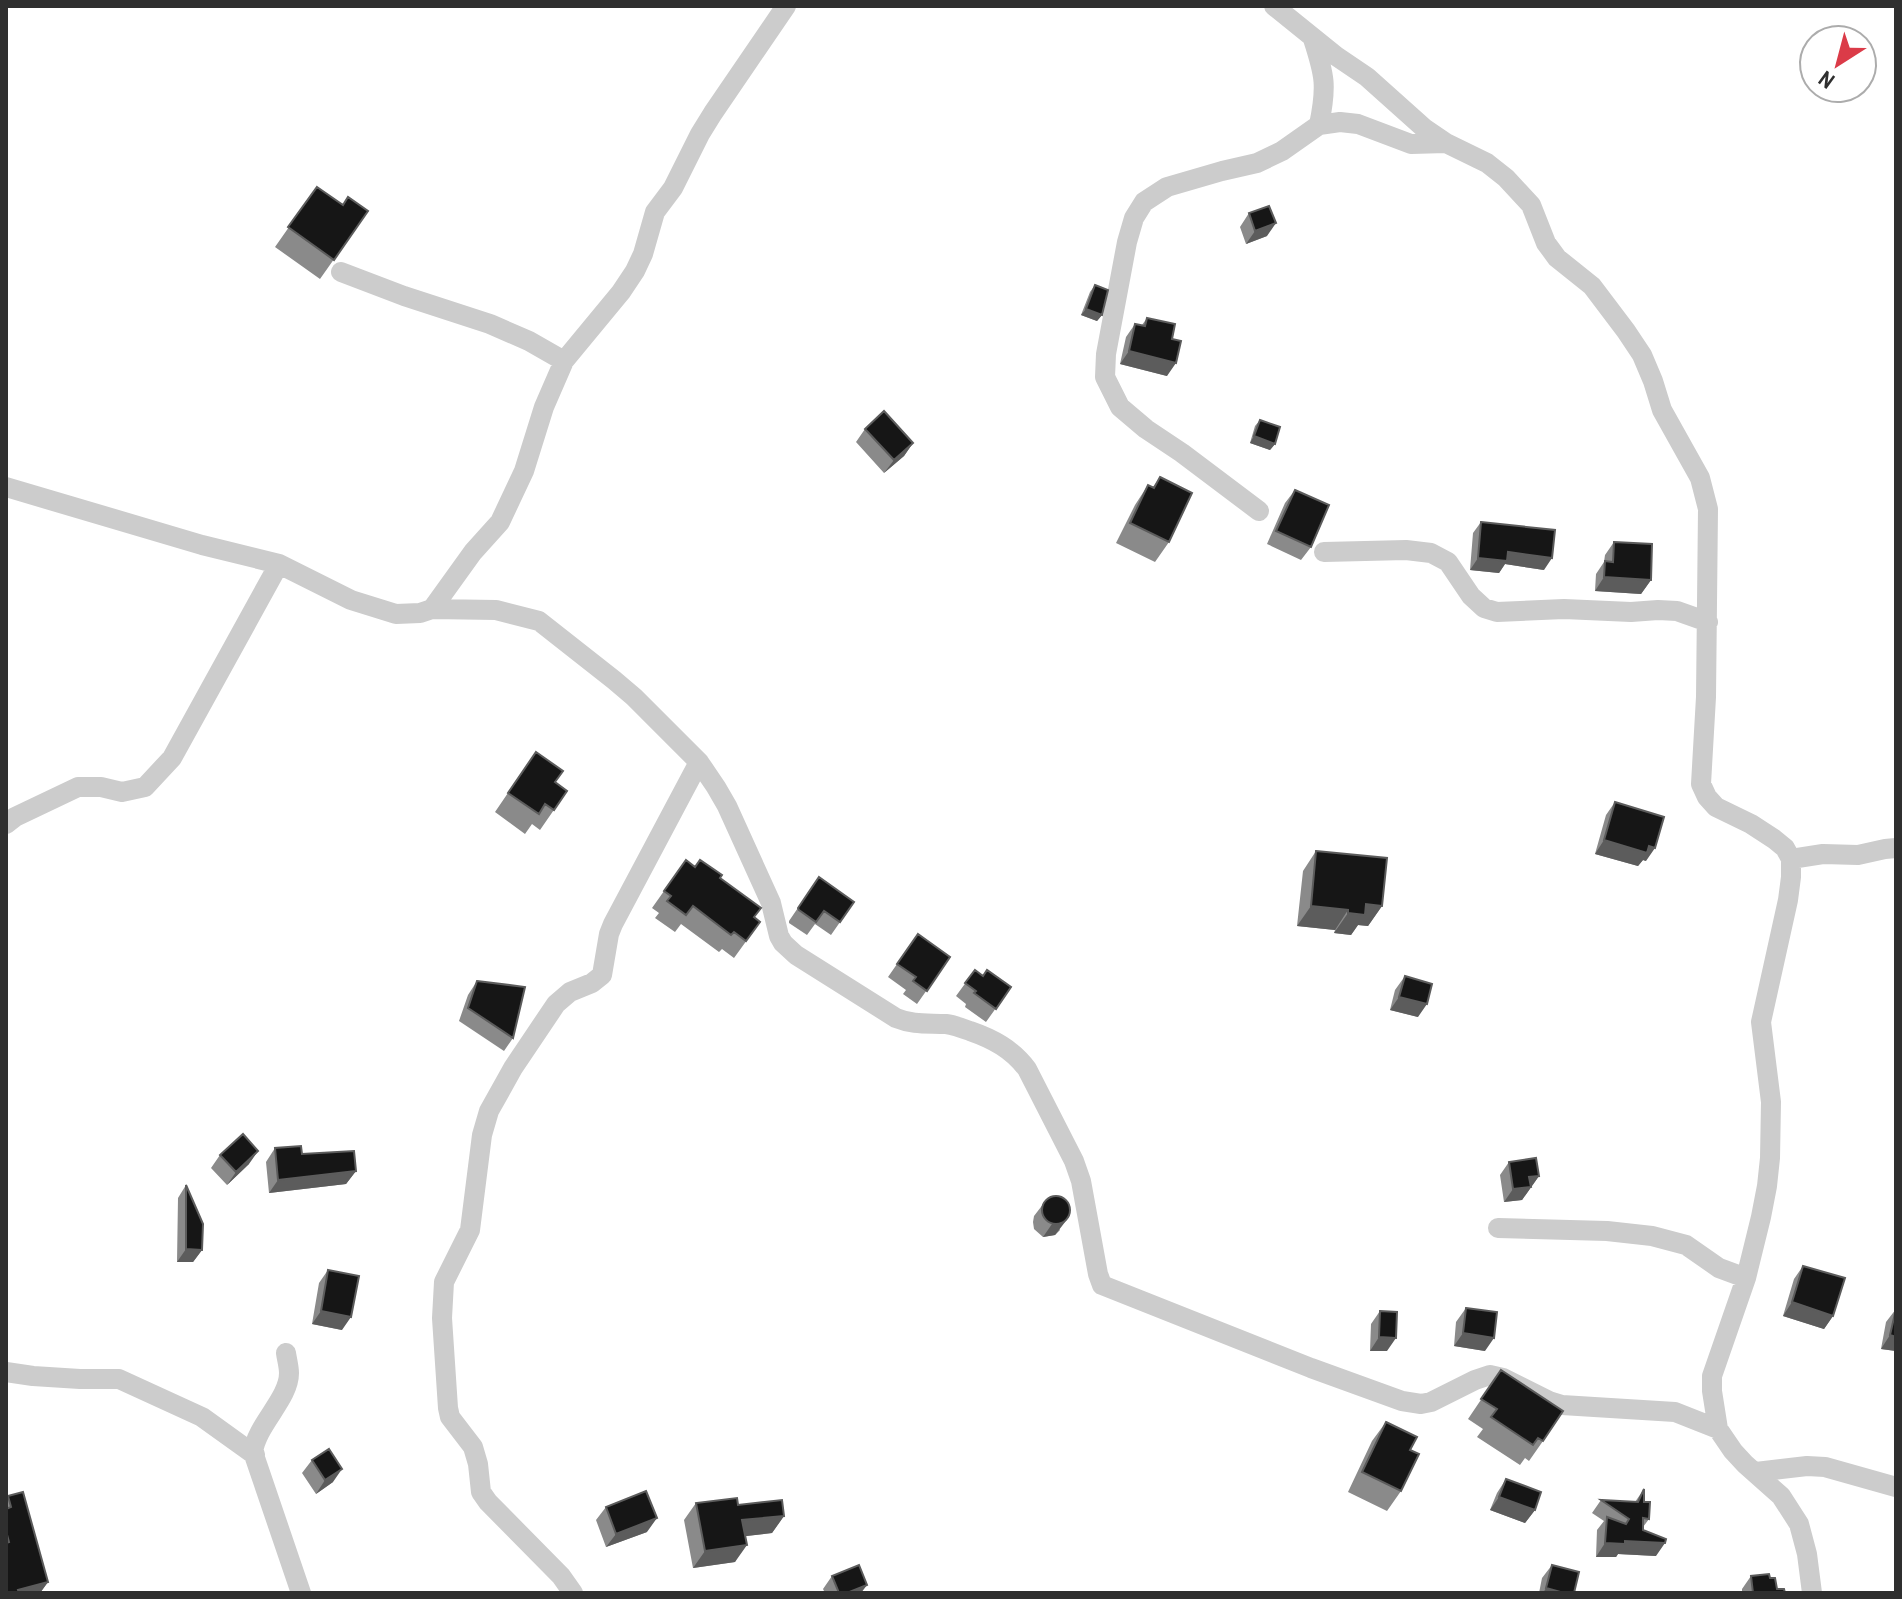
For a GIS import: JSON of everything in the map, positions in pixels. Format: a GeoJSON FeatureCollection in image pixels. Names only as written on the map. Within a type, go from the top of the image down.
{"type":"FeatureCollection","features":[{"type":"Feature","properties":{"kind":"street"},"geometry":{"type":"LineString","coordinates":[[432,609],[473,552],[500,522],[524,471],[544,407],[564,361],[635,271],[655,212],[673,188],[713,113],[786,6]]}},
{"type":"Feature","properties":{"kind":"street"},"geometry":{"type":"LineString","coordinates":[[1274,6],[1367,77],[1424,128],[1446,143],[1487,163],[1531,205],[1551,250],[1592,286],[1642,355],[1662,410],[1700,478],[1708,509],[1708,622],[1701,784],[1716,807],[1774,839],[1785,848],[1791,859],[1788,900],[1761,1022],[1771,1102],[1770,1158],[1761,1217],[1746,1278],[1712,1376],[1713,1403],[1718,1429],[1733,1451],[1781,1496],[1799,1524],[1812,1593]]}},
{"type":"Feature","properties":{"kind":"street"},"geometry":{"type":"LineString","coordinates":[[1312,38],[1323,69],[1325,95],[1319,125]]}},
{"type":"Feature","properties":{"kind":"street"},"geometry":{"type":"LineString","coordinates":[[1259,511],[1120,407],[1105,377],[1106,354],[1134,218],[1144,202],[1167,187],[1257,163],[1282,151],[1319,125],[1340,122],[1358,124],[1411,144],[1446,143]]}},
{"type":"Feature","properties":{"kind":"street"},"geometry":{"type":"LineString","coordinates":[[341,272],[490,324],[564,361]]}},
{"type":"Feature","properties":{"kind":"street"},"geometry":{"type":"LineString","coordinates":[[6,487],[202,545],[279,564],[351,600],[396,614],[432,609],[496,610],[539,621],[614,680],[699,762],[733,820],[771,903],[779,936],[796,955],[896,1018],[924,1025],[950,1024],[992,1038],[1018,1057],[1074,1161],[1081,1181],[1102,1285],[1311,1368],[1412,1404],[1431,1402],[1490,1375],[1562,1405],[1675,1412],[1718,1429]]}},
{"type":"Feature","properties":{"kind":"street"},"geometry":{"type":"LineString","coordinates":[[1324,552],[1406,550],[1431,553],[1448,562],[1471,596],[1484,608],[1497,612],[1658,610],[1677,611],[1708,622]]}},
{"type":"Feature","properties":{"kind":"street"},"geometry":{"type":"LineString","coordinates":[[6,824],[78,787],[101,787],[122,792],[145,787],[155,778],[172,758],[279,564]]}},
{"type":"Feature","properties":{"kind":"street"},"geometry":{"type":"LineString","coordinates":[[573,1593],[561,1576],[481,1492],[477,1456],[450,1417],[446,1398],[442,1318],[444,1282],[470,1230],[482,1135],[489,1111],[513,1068],[556,1004],[570,992],[602,975],[613,924],[699,762]]}},
{"type":"Feature","properties":{"kind":"street"},"geometry":{"type":"LineString","coordinates":[[1791,859],[1823,854],[1858,855],[1896,848]]}},
{"type":"Feature","properties":{"kind":"street"},"geometry":{"type":"LineString","coordinates":[[1498,1228],[1607,1231],[1652,1236],[1686,1245],[1719,1268],[1746,1278]]}},
{"type":"Feature","properties":{"kind":"street"},"geometry":{"type":"LineString","coordinates":[[286,1353],[289,1372],[286,1388],[257,1436],[253,1452],[301,1593]]}},
{"type":"Feature","properties":{"kind":"street"},"geometry":{"type":"LineString","coordinates":[[6,1372],[64,1378],[119,1379],[202,1417],[255,1455]]}},
{"type":"Feature","properties":{"kind":"street"},"geometry":{"type":"LineString","coordinates":[[1756,1472],[1825,1467],[1896,1487]]}},
{"type":"Feature","properties":{"kind":"building"},"geometry":{"type":"Polygon","coordinates":[[[317,187],[343,205],[348,197],[368,211],[334,260],[288,227],[317,187]]]}},
{"type":"Feature","properties":{"kind":"building"},"geometry":{"type":"Polygon","coordinates":[[[1269,206],[1276,223],[1255,231],[1249,213],[1269,206]]]}},
{"type":"Feature","properties":{"kind":"building"},"geometry":{"type":"Polygon","coordinates":[[[1095,285],[1108,290],[1102,315],[1086,309],[1095,285]]]}},
{"type":"Feature","properties":{"kind":"building"},"geometry":{"type":"Polygon","coordinates":[[[1147,318],[1175,324],[1172,339],[1181,341],[1176,363],[1129,351],[1135,324],[1145,326],[1147,318]]]}},
{"type":"Feature","properties":{"kind":"building"},"geometry":{"type":"Polygon","coordinates":[[[884,411],[913,443],[894,460],[865,429],[884,411]]]}},
{"type":"Feature","properties":{"kind":"building"},"geometry":{"type":"Polygon","coordinates":[[[1260,420],[1280,427],[1275,444],[1254,436],[1260,420]]]}},
{"type":"Feature","properties":{"kind":"building"},"geometry":{"type":"Polygon","coordinates":[[[1160,477],[1192,493],[1169,542],[1130,523],[1148,485],[1154,488],[1160,477]]]}},
{"type":"Feature","properties":{"kind":"building"},"geometry":{"type":"Polygon","coordinates":[[[1295,490],[1329,505],[1311,547],[1276,531],[1295,490]]]}},
{"type":"Feature","properties":{"kind":"building"},"geometry":{"type":"Polygon","coordinates":[[[1481,522],[1555,530],[1552,558],[1508,552],[1507,561],[1478,558],[1481,522]]]}},
{"type":"Feature","properties":{"kind":"building"},"geometry":{"type":"Polygon","coordinates":[[[1614,542],[1652,544],[1651,580],[1604,577],[1605,561],[1613,562],[1614,542]]]}},
{"type":"Feature","properties":{"kind":"building"},"geometry":{"type":"Polygon","coordinates":[[[536,752],[563,771],[555,782],[567,791],[554,810],[545,804],[539,814],[508,793],[536,752]]]}},
{"type":"Feature","properties":{"kind":"building"},"geometry":{"type":"Polygon","coordinates":[[[1615,802],[1664,817],[1655,848],[1649,846],[1647,853],[1604,840],[1615,802]]]}},
{"type":"Feature","properties":{"kind":"building"},"geometry":{"type":"Polygon","coordinates":[[[1316,851],[1387,858],[1382,906],[1366,904],[1365,915],[1311,906],[1316,851]]]}},
{"type":"Feature","properties":{"kind":"building"},"geometry":{"type":"Polygon","coordinates":[[[686,860],[695,867],[700,860],[761,908],[754,917],[760,922],[746,941],[734,932],[731,935],[693,906],[686,915],[667,901],[671,896],[664,891],[686,860]]]}},
{"type":"Feature","properties":{"kind":"building"},"geometry":{"type":"Polygon","coordinates":[[[819,877],[854,902],[840,922],[824,911],[816,922],[798,908],[819,877]]]}},
{"type":"Feature","properties":{"kind":"building"},"geometry":{"type":"Polygon","coordinates":[[[918,934],[950,957],[927,991],[913,981],[916,977],[897,964],[918,934]]]}},
{"type":"Feature","properties":{"kind":"building"},"geometry":{"type":"Polygon","coordinates":[[[975,970],[983,976],[987,970],[1011,987],[996,1009],[965,983],[975,970]]]}},
{"type":"Feature","properties":{"kind":"building"},"geometry":{"type":"Polygon","coordinates":[[[1405,976],[1432,984],[1427,1004],[1399,997],[1405,976]]]}},
{"type":"Feature","properties":{"kind":"building"},"geometry":{"type":"Polygon","coordinates":[[[477,981],[525,987],[513,1038],[468,1008],[477,981]]]}},
{"type":"Feature","properties":{"kind":"building"},"geometry":{"type":"Polygon","coordinates":[[[243,1134],[258,1151],[236,1172],[220,1155],[243,1134]]]}},
{"type":"Feature","properties":{"kind":"building"},"geometry":{"type":"Polygon","coordinates":[[[301,1146],[302,1154],[354,1151],[356,1171],[278,1180],[275,1148],[301,1146]]]}},
{"type":"Feature","properties":{"kind":"building"},"geometry":{"type":"Polygon","coordinates":[[[1536,1158],[1539,1176],[1529,1177],[1531,1187],[1513,1189],[1509,1162],[1536,1158]]]}},
{"type":"Feature","properties":{"kind":"building"},"geometry":{"type":"Polygon","coordinates":[[[186,1185],[203,1224],[202,1250],[186,1249],[186,1185]]]}},
{"type":"Feature","properties":{"kind":"building"},"geometry":{"type":"Polygon","coordinates":[[[1056,1196],[1066,1200],[1070,1210],[1066,1220],[1056,1224],[1046,1220],[1042,1210],[1046,1200],[1056,1196]]]}},
{"type":"Feature","properties":{"kind":"building"},"geometry":{"type":"Polygon","coordinates":[[[1803,1266],[1845,1278],[1833,1316],[1792,1302],[1803,1266]]]}},
{"type":"Feature","properties":{"kind":"building"},"geometry":{"type":"Polygon","coordinates":[[[328,1270],[359,1276],[351,1317],[321,1311],[328,1270]]]}},
{"type":"Feature","properties":{"kind":"building"},"geometry":{"type":"Polygon","coordinates":[[[1466,1308],[1497,1312],[1494,1338],[1463,1333],[1466,1308]]]}},
{"type":"Feature","properties":{"kind":"building"},"geometry":{"type":"Polygon","coordinates":[[[1896,1309],[1896,1337],[1890,1335],[1896,1309]]]}},
{"type":"Feature","properties":{"kind":"building"},"geometry":{"type":"Polygon","coordinates":[[[1380,1311],[1397,1312],[1396,1338],[1379,1337],[1380,1311]]]}},
{"type":"Feature","properties":{"kind":"building"},"geometry":{"type":"Polygon","coordinates":[[[1501,1370],[1563,1411],[1543,1441],[1538,1438],[1533,1445],[1491,1417],[1497,1409],[1481,1399],[1501,1370]]]}},
{"type":"Feature","properties":{"kind":"building"},"geometry":{"type":"Polygon","coordinates":[[[1386,1422],[1417,1437],[1410,1450],[1419,1454],[1401,1491],[1362,1472],[1386,1422]]]}},
{"type":"Feature","properties":{"kind":"building"},"geometry":{"type":"Polygon","coordinates":[[[329,1449],[342,1469],[325,1480],[312,1460],[329,1449]]]}},
{"type":"Feature","properties":{"kind":"building"},"geometry":{"type":"Polygon","coordinates":[[[1506,1479],[1541,1492],[1535,1510],[1499,1497],[1506,1479]]]}},
{"type":"Feature","properties":{"kind":"building"},"geometry":{"type":"Polygon","coordinates":[[[1644,1489],[1644,1502],[1650,1502],[1649,1519],[1643,1518],[1643,1530],[1666,1539],[1665,1543],[1605,1543],[1607,1517],[1626,1524],[1629,1519],[1601,1500],[1638,1502],[1644,1489]]]}},
{"type":"Feature","properties":{"kind":"building"},"geometry":{"type":"Polygon","coordinates":[[[646,1491],[657,1518],[616,1534],[606,1507],[646,1491]]]}},
{"type":"Feature","properties":{"kind":"building"},"geometry":{"type":"Polygon","coordinates":[[[23,1492],[48,1582],[18,1590],[19,1593],[6,1593],[6,1543],[9,1542],[6,1509],[11,1507],[8,1496],[23,1492]]]}},
{"type":"Feature","properties":{"kind":"building"},"geometry":{"type":"Polygon","coordinates":[[[737,1498],[738,1505],[782,1500],[784,1516],[742,1520],[747,1545],[705,1551],[696,1503],[737,1498]]]}},
{"type":"Feature","properties":{"kind":"building"},"geometry":{"type":"Polygon","coordinates":[[[859,1565],[867,1585],[839,1593],[832,1576],[859,1565]]]}},
{"type":"Feature","properties":{"kind":"building"},"geometry":{"type":"Polygon","coordinates":[[[1552,1565],[1579,1572],[1574,1593],[1546,1588],[1552,1565]]]}},
{"type":"Feature","properties":{"kind":"building"},"geometry":{"type":"Polygon","coordinates":[[[1769,1574],[1770,1578],[1775,1578],[1777,1589],[1784,1589],[1785,1593],[1753,1593],[1751,1576],[1769,1574]]]}}]}
